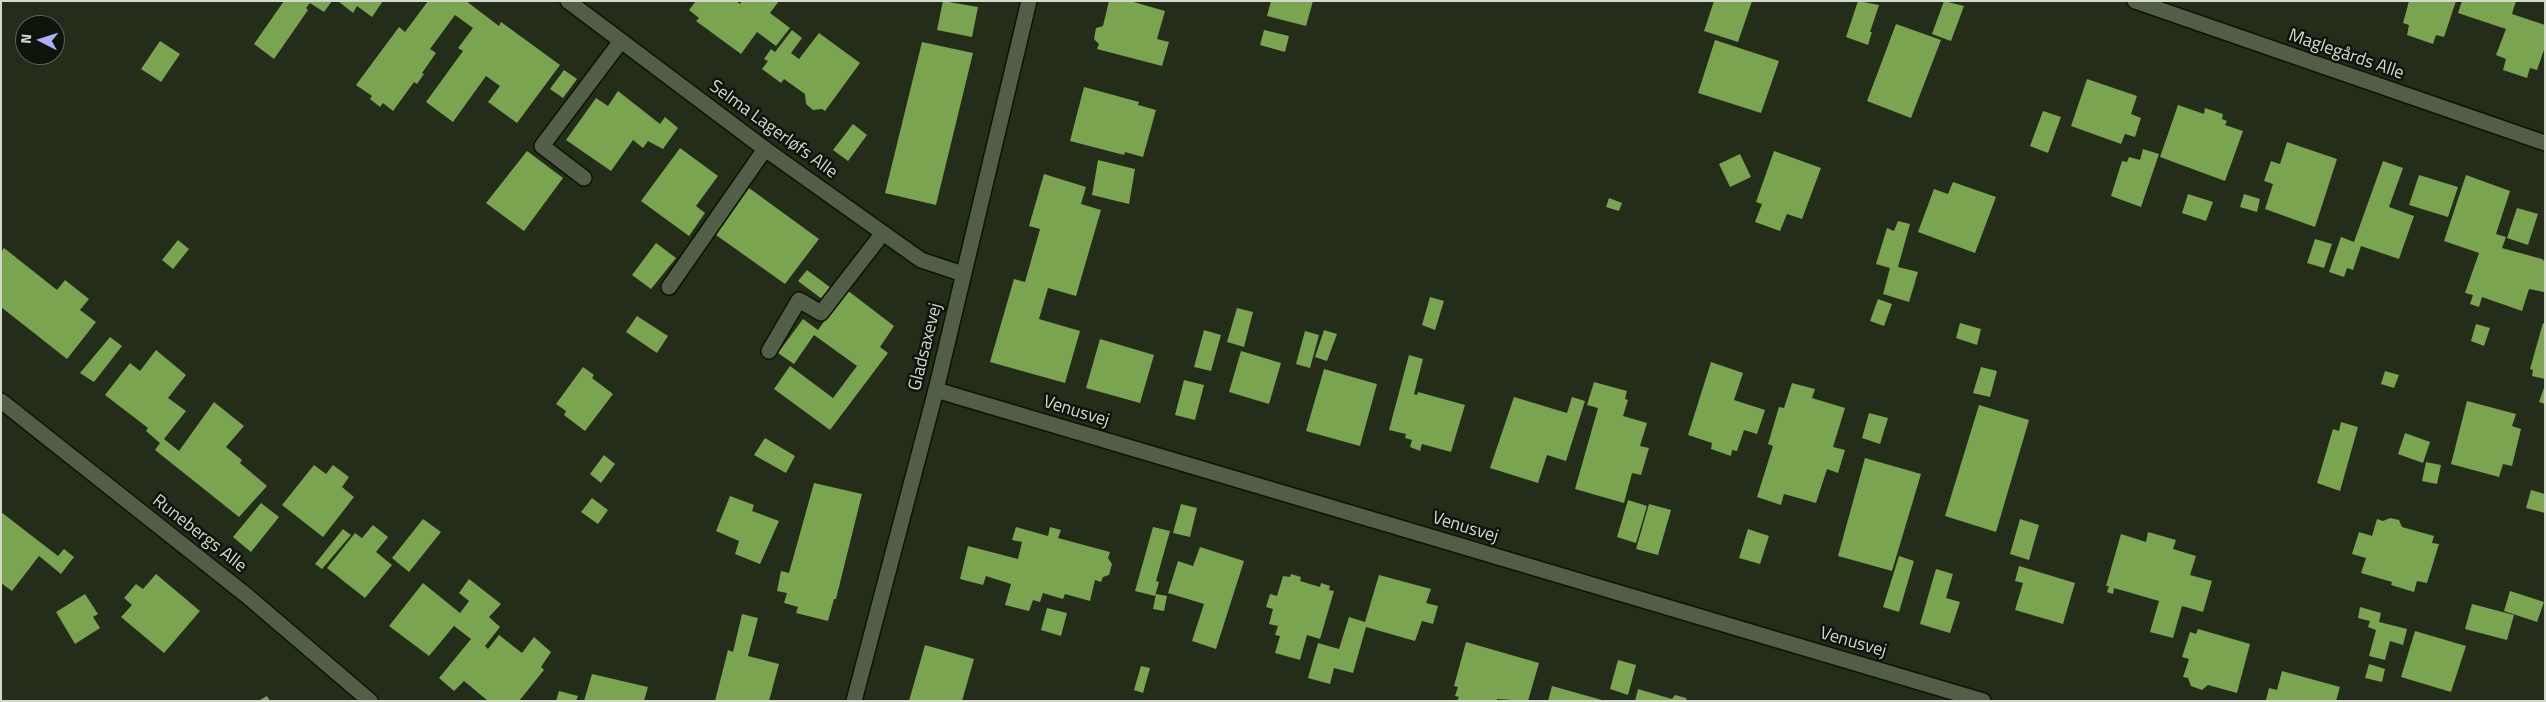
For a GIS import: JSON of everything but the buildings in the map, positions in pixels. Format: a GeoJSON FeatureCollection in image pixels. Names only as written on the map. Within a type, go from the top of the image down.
{"type":"FeatureCollection","features":[{"type":"Feature","properties":{"kind":"street","name":"Selma Lagerløfs Alle"},"geometry":{"type":"LineString","coordinates":[[568,1],[765,149],[920,260],[963,274]]}},
{"type":"Feature","properties":{"kind":"street","name":"Gladsaxevej"},"geometry":{"type":"LineString","coordinates":[[854,701],[936,390],[1028,1]]}},
{"type":"Feature","properties":{"kind":"street","name":"Maglegårds Alle"},"geometry":{"type":"LineString","coordinates":[[2135,1],[2545,143]]}},
{"type":"Feature","properties":{"kind":"street"},"geometry":{"type":"LineString","coordinates":[[584,178],[542,146],[621,41]]}},
{"type":"Feature","properties":{"kind":"street"},"geometry":{"type":"LineString","coordinates":[[669,287],[765,149]]}},
{"type":"Feature","properties":{"kind":"street"},"geometry":{"type":"LineString","coordinates":[[769,351],[799,300],[821,313],[883,233]]}},
{"type":"Feature","properties":{"kind":"street","name":"Venusvej"},"geometry":{"type":"LineString","coordinates":[[936,390],[1983,701]]}},
{"type":"Feature","properties":{"kind":"street","name":"Runebergs Alle"},"geometry":{"type":"LineString","coordinates":[[1,401],[246,595],[370,701]]}}]}
